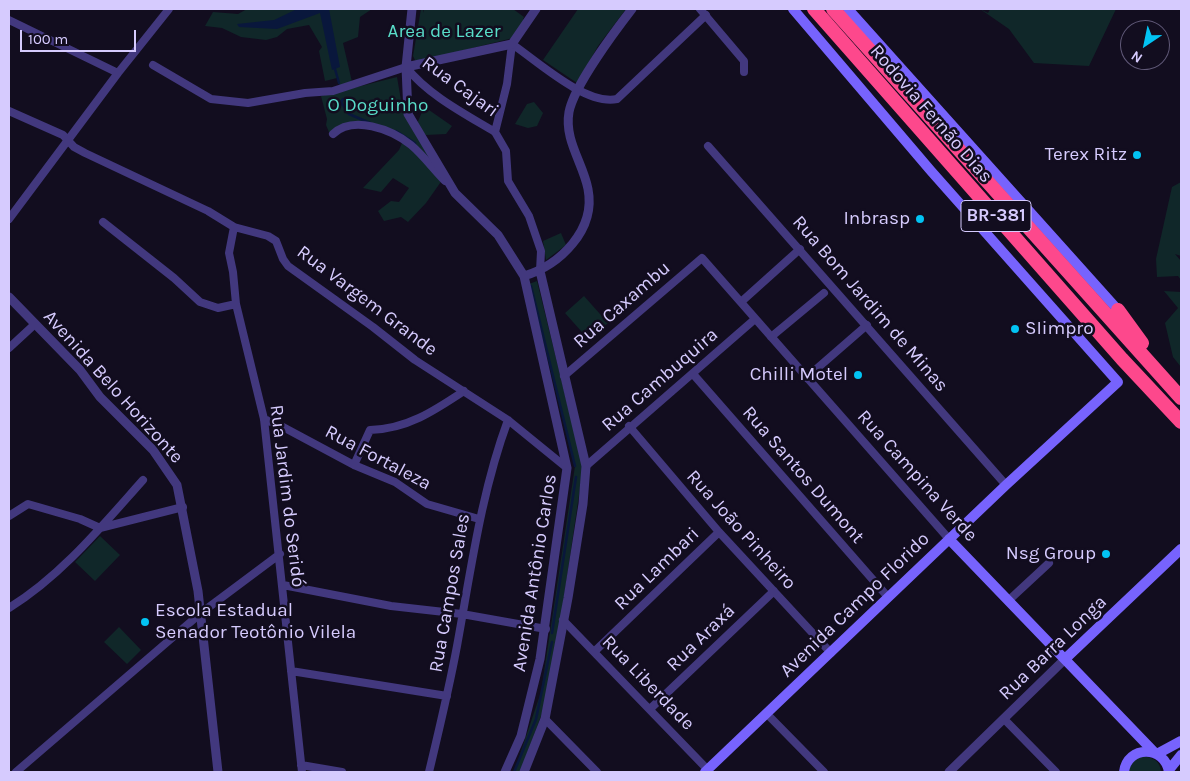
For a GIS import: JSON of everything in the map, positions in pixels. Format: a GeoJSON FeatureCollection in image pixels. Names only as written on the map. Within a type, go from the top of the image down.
{"type":"FeatureCollection","features":[{"type":"Feature","properties":{"kind":"highway","name":"Rodovia Fernão Dias"},"geometry":{"type":"LineString","coordinates":[[814,9],[1181,422]]}},
{"type":"Feature","properties":{"kind":"highway","name":"Rodovia Fernão Dias"},"geometry":{"type":"LineString","coordinates":[[833,9],[1181,398]]}},
{"type":"Feature","properties":{"kind":"highway","name":"BR-381"},"geometry":{"type":"LineString","coordinates":[[1118,310],[1150,353],[1158,373]]}},
{"type":"Feature","properties":{"kind":"main road","name":"Avenida Campo Florido"},"geometry":{"type":"LineString","coordinates":[[706,771],[1006,485],[1118,382],[931,172],[793,9]]}},
{"type":"Feature","properties":{"kind":"main road","name":"Rodovia Fernão Dias"},"geometry":{"type":"LineString","coordinates":[[848,9],[1118,310]]}},
{"type":"Feature","properties":{"kind":"main road","name":"Rua Campina Verde"},"geometry":{"type":"LineString","coordinates":[[949,539],[1114,711],[1165,760],[1169,771]]}},
{"type":"Feature","properties":{"kind":"main road","name":"Rua Barra Longa"},"geometry":{"type":"LineString","coordinates":[[1065,659],[1181,549]]}},
{"type":"Feature","properties":{"kind":"main road","name":"Rua Campina Verde"},"geometry":{"type":"LineString","coordinates":[[1114,711],[1127,728],[1139,752]]}},
{"type":"Feature","properties":{"kind":"main road"},"geometry":{"type":"LineString","coordinates":[[1124,772],[1130,758],[1139,752],[1156,753],[1181,741]]}},
{"type":"Feature","properties":{"kind":"main road"},"geometry":{"type":"LineString","coordinates":[[1169,771],[1181,755]]}},
{"type":"Feature","properties":{"kind":"street"},"geometry":{"type":"LineString","coordinates":[[9,219],[118,73],[169,9]]}},
{"type":"Feature","properties":{"kind":"street","name":"Rua Cajari"},"geometry":{"type":"LineString","coordinates":[[412,9],[406,67],[412,75],[456,108],[495,132]]}},
{"type":"Feature","properties":{"kind":"street"},"geometry":{"type":"LineString","coordinates":[[536,9],[512,44],[508,84],[495,132],[506,151],[508,181],[529,216],[541,251],[540,271]]}},
{"type":"Feature","properties":{"kind":"street"},"geometry":{"type":"LineString","coordinates":[[524,276],[540,271],[560,258],[572,246],[579,235],[587,208],[588,190],[568,129],[569,112],[578,90],[632,9]]}},
{"type":"Feature","properties":{"kind":"street"},"geometry":{"type":"LineString","coordinates":[[700,9],[744,61],[744,72]]}},
{"type":"Feature","properties":{"kind":"street"},"geometry":{"type":"LineString","coordinates":[[153,65],[211,99],[248,103],[305,93],[333,91],[406,67],[512,44],[578,90],[603,101],[617,100],[706,15]]}},
{"type":"Feature","properties":{"kind":"street"},"geometry":{"type":"LineString","coordinates":[[9,20],[118,73]]}},
{"type":"Feature","properties":{"kind":"street","name":"Avenida Antônio Carlos"},"geometry":{"type":"LineString","coordinates":[[406,67],[408,114],[451,187],[470,209],[498,235],[524,276],[567,468],[546,629],[523,729],[505,772]]}},
{"type":"Feature","properties":{"kind":"street","name":"Rua Vargem Grande"},"geometry":{"type":"LineString","coordinates":[[9,111],[56,132],[85,153],[208,211],[234,227],[268,236],[276,241],[288,266],[415,360],[508,420],[567,468]]}},
{"type":"Feature","properties":{"kind":"street"},"geometry":{"type":"LineString","coordinates":[[333,134],[340,128],[355,124],[391,133],[411,145],[451,187]]}},
{"type":"Feature","properties":{"kind":"street","name":"Rua Bom Jardim de Minas"},"geometry":{"type":"LineString","coordinates":[[708,146],[1006,485]]}},
{"type":"Feature","properties":{"kind":"street"},"geometry":{"type":"LineString","coordinates":[[103,222],[157,264],[200,302],[218,308],[236,304]]}},
{"type":"Feature","properties":{"kind":"street","name":"Rua Jardim do Seridó"},"geometry":{"type":"LineString","coordinates":[[234,227],[229,253],[236,304],[264,419],[280,554],[301,768]]}},
{"type":"Feature","properties":{"kind":"street"},"geometry":{"type":"LineString","coordinates":[[741,302],[800,249]]}},
{"type":"Feature","properties":{"kind":"street","name":"Rua Campina Verde"},"geometry":{"type":"LineString","coordinates":[[702,258],[949,539]]}},
{"type":"Feature","properties":{"kind":"street","name":"Rua Caxambu"},"geometry":{"type":"LineString","coordinates":[[564,376],[702,258]]}},
{"type":"Feature","properties":{"kind":"street","name":"Avenida Antônio Carlos"},"geometry":{"type":"LineString","coordinates":[[524,772],[545,719],[583,504],[586,466],[540,271]]}},
{"type":"Feature","properties":{"kind":"street"},"geometry":{"type":"LineString","coordinates":[[771,338],[824,294]]}},
{"type":"Feature","properties":{"kind":"street","name":"Avenida Belo Horizonte"},"geometry":{"type":"LineString","coordinates":[[9,297],[80,370],[100,397],[153,450],[177,485],[183,508],[201,613],[218,772]]}},
{"type":"Feature","properties":{"kind":"street","name":"Rua Cambuquira"},"geometry":{"type":"LineString","coordinates":[[586,466],[629,426],[693,374],[755,319]]}},
{"type":"Feature","properties":{"kind":"street"},"geometry":{"type":"LineString","coordinates":[[9,348],[35,324]]}},
{"type":"Feature","properties":{"kind":"street"},"geometry":{"type":"LineString","coordinates":[[806,378],[867,325]]}},
{"type":"Feature","properties":{"kind":"street","name":"Rua Santos Dumont"},"geometry":{"type":"LineString","coordinates":[[693,374],[888,597]]}},
{"type":"Feature","properties":{"kind":"street"},"geometry":{"type":"LineString","coordinates":[[354,465],[370,430],[389,430],[416,421],[464,391]]}},
{"type":"Feature","properties":{"kind":"street","name":"Rua Fortaleza"},"geometry":{"type":"LineString","coordinates":[[264,419],[283,427],[354,465],[395,482],[427,504],[479,519]]}},
{"type":"Feature","properties":{"kind":"street","name":"Rua Campos Sales"},"geometry":{"type":"LineString","coordinates":[[429,772],[447,696],[479,519],[498,448],[508,420]]}},
{"type":"Feature","properties":{"kind":"street","name":"Rua João Pinheiro"},"geometry":{"type":"LineString","coordinates":[[629,426],[720,532],[831,653]]}},
{"type":"Feature","properties":{"kind":"street"},"geometry":{"type":"LineString","coordinates":[[9,608],[38,589],[100,528],[143,480]]}},
{"type":"Feature","properties":{"kind":"street"},"geometry":{"type":"LineString","coordinates":[[9,516],[28,504],[80,519],[100,528],[183,508]]}},
{"type":"Feature","properties":{"kind":"street","name":"Rua Lambari"},"geometry":{"type":"LineString","coordinates":[[595,651],[720,532]]}},
{"type":"Feature","properties":{"kind":"street"},"geometry":{"type":"LineString","coordinates":[[16,772],[201,613],[280,554]]}},
{"type":"Feature","properties":{"kind":"street"},"geometry":{"type":"LineString","coordinates":[[1008,601],[1049,563]]}},
{"type":"Feature","properties":{"kind":"street"},"geometry":{"type":"LineString","coordinates":[[283,585],[391,606],[462,614],[546,629]]}},
{"type":"Feature","properties":{"kind":"street","name":"Rua Araxá"},"geometry":{"type":"LineString","coordinates":[[650,709],[774,591]]}},
{"type":"Feature","properties":{"kind":"street","name":"Rua Liberdade"},"geometry":{"type":"LineString","coordinates":[[563,620],[650,709],[706,771]]}},
{"type":"Feature","properties":{"kind":"street","name":"Rua Barra Longa"},"geometry":{"type":"LineString","coordinates":[[949,772],[1065,659]]}},
{"type":"Feature","properties":{"kind":"street"},"geometry":{"type":"LineString","coordinates":[[291,671],[447,696]]}},
{"type":"Feature","properties":{"kind":"street"},"geometry":{"type":"LineString","coordinates":[[767,714],[824,772]]}},
{"type":"Feature","properties":{"kind":"street"},"geometry":{"type":"LineString","coordinates":[[545,719],[597,772]]}},
{"type":"Feature","properties":{"kind":"street"},"geometry":{"type":"LineString","coordinates":[[1004,720],[1056,772]]}},
{"type":"Feature","properties":{"kind":"street"},"geometry":{"type":"LineString","coordinates":[[301,768],[342,772]]}},
{"type":"Feature","properties":{"kind":"green space"},"geometry":{"type":"Polygon","coordinates":[[[247,9],[372,9],[360,17],[358,37],[343,43],[352,82],[340,86],[337,78],[325,81],[319,51],[322,47],[309,25],[287,29],[277,37],[266,40],[241,37],[222,28],[205,26],[213,12],[238,14],[247,9]]]}},
{"type":"Feature","properties":{"kind":"green space","name":"Area de Lazer"},"geometry":{"type":"Polygon","coordinates":[[[421,9],[423,9],[423,13],[424,9],[513,9],[524,17],[525,21],[513,38],[416,62],[413,56],[421,9]]]}},
{"type":"Feature","properties":{"kind":"green space"},"geometry":{"type":"Polygon","coordinates":[[[578,9],[626,9],[598,46],[577,83],[543,60],[578,9]]]}},
{"type":"Feature","properties":{"kind":"green space"},"geometry":{"type":"Polygon","coordinates":[[[980,9],[988,13],[990,9],[1116,9],[1089,66],[1034,63],[1009,29],[980,9]]]}},
{"type":"Feature","properties":{"kind":"green space","name":"O Doguinho"},"geometry":{"type":"Polygon","coordinates":[[[397,77],[403,112],[445,176],[426,203],[408,222],[401,217],[384,221],[378,211],[391,201],[399,202],[409,188],[393,178],[381,192],[363,188],[399,150],[402,143],[391,133],[347,125],[331,137],[326,125],[327,119],[321,96],[397,77]]]}},
{"type":"Feature","properties":{"kind":"green space"},"geometry":{"type":"Polygon","coordinates":[[[534,102],[543,113],[537,126],[528,128],[515,124],[527,104],[534,102]]]}},
{"type":"Feature","properties":{"kind":"green space"},"geometry":{"type":"Polygon","coordinates":[[[429,110],[452,126],[446,134],[426,135],[416,126],[422,112],[429,110]]]}},
{"type":"Feature","properties":{"kind":"green space"},"geometry":{"type":"Polygon","coordinates":[[[1181,182],[1181,256],[1175,254],[1181,261],[1181,280],[1178,276],[1157,277],[1156,259],[1172,187],[1181,182]]]}},
{"type":"Feature","properties":{"kind":"green space"},"geometry":{"type":"Polygon","coordinates":[[[561,233],[566,245],[546,260],[543,241],[561,233]]]}},
{"type":"Feature","properties":{"kind":"green space"},"geometry":{"type":"Polygon","coordinates":[[[537,281],[583,468],[550,692],[520,772],[514,772],[541,692],[575,466],[529,284],[537,281]]]}},
{"type":"Feature","properties":{"kind":"green space"},"geometry":{"type":"Polygon","coordinates":[[[1164,291],[1181,292],[1181,367],[1173,357],[1165,323],[1178,308],[1164,291]]]}},
{"type":"Feature","properties":{"kind":"green space"},"geometry":{"type":"Polygon","coordinates":[[[584,296],[608,323],[589,340],[565,313],[584,296]]]}},
{"type":"Feature","properties":{"kind":"green space"},"geometry":{"type":"Polygon","coordinates":[[[100,536],[120,555],[95,581],[75,562],[100,536]]]}},
{"type":"Feature","properties":{"kind":"green space"},"geometry":{"type":"Polygon","coordinates":[[[119,627],[141,650],[127,664],[104,642],[119,627]]]}},
{"type":"Feature","properties":{"kind":"green space"},"geometry":{"type":"Polygon","coordinates":[[[1139,756],[1157,761],[1161,772],[1128,772],[1130,763],[1139,756]]]}},
{"type":"Feature","properties":{"kind":"water"},"geometry":{"type":"Polygon","coordinates":[[[329,9],[340,67],[332,70],[320,13],[277,29],[239,27],[237,24],[274,20],[295,10],[329,9]]]}},
{"type":"Feature","properties":{"kind":"waterway"},"geometry":{"type":"LineString","coordinates":[[335,69],[339,83]]}},
{"type":"Feature","properties":{"kind":"waterway"},"geometry":{"type":"LineString","coordinates":[[343,99],[341,102],[349,114],[370,123]]}},
{"type":"Feature","properties":{"kind":"waterway"},"geometry":{"type":"LineString","coordinates":[[396,131],[415,143]]}},
{"type":"Feature","properties":{"kind":"waterway"},"geometry":{"type":"LineString","coordinates":[[531,286],[575,466]]}},
{"type":"Feature","properties":{"kind":"waterway"},"geometry":{"type":"LineString","coordinates":[[552,633],[576,477]]}},
{"type":"Feature","properties":{"kind":"waterway"},"geometry":{"type":"LineString","coordinates":[[514,772],[536,719],[552,642]]}},
{"type":"Feature","properties":{"kind":"place","name":"Terex Ritz"},"geometry":{"type":"Point","coordinates":[1137,155]}},
{"type":"Feature","properties":{"kind":"place","name":"Inbrasp"},"geometry":{"type":"Point","coordinates":[920,219]}},
{"type":"Feature","properties":{"kind":"place","name":"SIimpro"},"geometry":{"type":"Point","coordinates":[1015,329]}},
{"type":"Feature","properties":{"kind":"place","name":"Chilli Motel"},"geometry":{"type":"Point","coordinates":[858,375]}},
{"type":"Feature","properties":{"kind":"place","name":"Nsg Group"},"geometry":{"type":"Point","coordinates":[1106,554]}},
{"type":"Feature","properties":{"kind":"place","name":"Escola Estadual Senador Teotônio Vilela"},"geometry":{"type":"Point","coordinates":[145,622]}}]}
